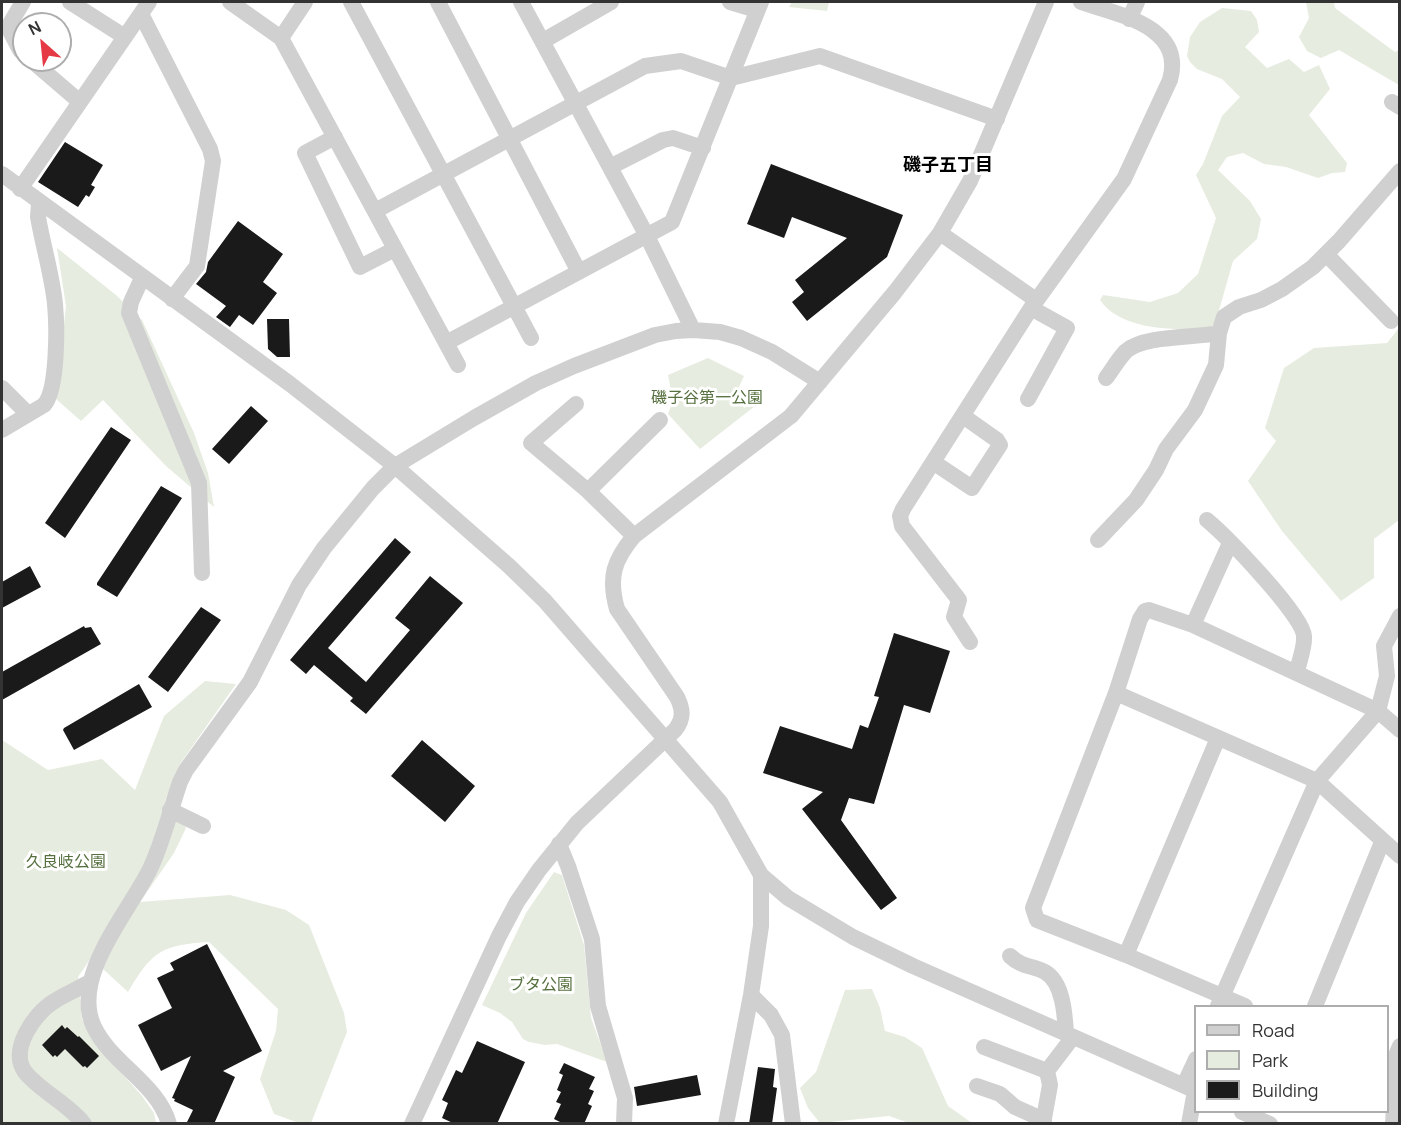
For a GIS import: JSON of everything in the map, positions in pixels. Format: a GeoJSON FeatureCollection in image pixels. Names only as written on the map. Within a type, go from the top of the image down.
{"type":"FeatureCollection","features":[{"type":"Feature","properties":{"kind":"street"},"geometry":{"type":"LineString","coordinates":[[70,2],[125,37]]}},
{"type":"Feature","properties":{"kind":"street"},"geometry":{"type":"LineString","coordinates":[[230,2],[281,38],[458,365]]}},
{"type":"Feature","properties":{"kind":"street"},"geometry":{"type":"LineString","coordinates":[[281,38],[305,2]]}},
{"type":"Feature","properties":{"kind":"street"},"geometry":{"type":"LineString","coordinates":[[351,2],[531,338]]}},
{"type":"Feature","properties":{"kind":"street"},"geometry":{"type":"LineString","coordinates":[[438,2],[579,272]]}},
{"type":"Feature","properties":{"kind":"street"},"geometry":{"type":"LineString","coordinates":[[521,2],[610,167],[693,330]]}},
{"type":"Feature","properties":{"kind":"street"},"geometry":{"type":"LineString","coordinates":[[543,41],[611,2]]}},
{"type":"Feature","properties":{"kind":"street"},"geometry":{"type":"LineString","coordinates":[[446,343],[675,220],[759,6],[730,2]]}},
{"type":"Feature","properties":{"kind":"street"},"geometry":{"type":"LineString","coordinates":[[412,1124],[517,902],[577,823],[679,725],[682,716],[677,697],[617,609],[612,579],[622,550],[634,536],[790,416],[895,292],[940,232],[970,181],[1047,2]]}},
{"type":"Feature","properties":{"kind":"street"},"geometry":{"type":"LineString","coordinates":[[970,642],[954,617],[959,600],[902,526],[900,516],[1034,304],[1124,179],[1174,67],[1170,46],[1149,27],[1081,2]]}},
{"type":"Feature","properties":{"kind":"street"},"geometry":{"type":"LineString","coordinates":[[1129,19],[1137,2]]}},
{"type":"Feature","properties":{"kind":"street"},"geometry":{"type":"LineString","coordinates":[[20,189],[145,8]]}},
{"type":"Feature","properties":{"kind":"street"},"geometry":{"type":"LineString","coordinates":[[145,8],[210,149],[213,161],[197,266],[172,298]]}},
{"type":"Feature","properties":{"kind":"street"},"geometry":{"type":"LineString","coordinates":[[12,20],[8,27],[12,35]]}},
{"type":"Feature","properties":{"kind":"street"},"geometry":{"type":"LineString","coordinates":[[375,211],[645,66],[681,61],[731,78],[820,56],[997,119]]}},
{"type":"Feature","properties":{"kind":"street"},"geometry":{"type":"LineString","coordinates":[[45,72],[80,102]]}},
{"type":"Feature","properties":{"kind":"street"},"geometry":{"type":"LineString","coordinates":[[335,137],[304,153],[360,267],[395,249]]}},
{"type":"Feature","properties":{"kind":"street"},"geometry":{"type":"LineString","coordinates":[[610,167],[663,140],[673,138],[703,148]]}},
{"type":"Feature","properties":{"kind":"street"},"geometry":{"type":"LineString","coordinates":[[1098,540],[1136,500],[1156,470],[1166,449],[1195,410],[1216,365],[1219,333],[1224,317],[1239,307],[1261,300],[1301,277],[1326,254],[1400,171]]}},
{"type":"Feature","properties":{"kind":"street"},"geometry":{"type":"LineString","coordinates":[[2,174],[290,384],[395,466],[509,566],[545,601],[720,802],[761,874],[788,898],[869,945],[978,996],[1192,1089]]}},
{"type":"Feature","properties":{"kind":"street"},"geometry":{"type":"LineString","coordinates":[[2,430],[48,400],[54,378],[55,305],[38,217],[39,203]]}},
{"type":"Feature","properties":{"kind":"street"},"geometry":{"type":"LineString","coordinates":[[940,232],[1067,328],[1028,399]]}},
{"type":"Feature","properties":{"kind":"street"},"geometry":{"type":"LineString","coordinates":[[1326,254],[1391,321]]}},
{"type":"Feature","properties":{"kind":"street"},"geometry":{"type":"LineString","coordinates":[[142,278],[131,302],[129,313],[199,483],[202,573]]}},
{"type":"Feature","properties":{"kind":"street"},"geometry":{"type":"LineString","coordinates":[[169,1124],[163,1108],[99,1036],[88,1012],[90,982],[104,949],[151,867],[186,770],[250,682],[309,568],[373,488],[395,466],[506,399],[574,366],[655,335],[693,330],[720,332],[741,338],[772,352],[820,382]]}},
{"type":"Feature","properties":{"kind":"street"},"geometry":{"type":"LineString","coordinates":[[1106,378],[1126,351],[1146,341],[1200,337],[1219,333]]}},
{"type":"Feature","properties":{"kind":"street"},"geometry":{"type":"LineString","coordinates":[[2,388],[28,414]]}},
{"type":"Feature","properties":{"kind":"street"},"geometry":{"type":"LineString","coordinates":[[576,404],[531,444],[588,490],[634,536]]}},
{"type":"Feature","properties":{"kind":"street"},"geometry":{"type":"LineString","coordinates":[[933,462],[972,488],[1000,445],[997,440],[963,417]]}},
{"type":"Feature","properties":{"kind":"street"},"geometry":{"type":"LineString","coordinates":[[588,490],[660,420]]}},
{"type":"Feature","properties":{"kind":"street"},"geometry":{"type":"LineString","coordinates":[[1207,520],[1262,576],[1290,609],[1303,629],[1305,638],[1297,672]]}},
{"type":"Feature","properties":{"kind":"street"},"geometry":{"type":"LineString","coordinates":[[1193,625],[1230,543]]}},
{"type":"Feature","properties":{"kind":"street"},"geometry":{"type":"LineString","coordinates":[[1239,1005],[1220,1002],[1126,955],[1037,920],[1033,908],[1116,693],[1140,619],[1145,611],[1154,611],[1193,625],[1378,711],[1400,730]]}},
{"type":"Feature","properties":{"kind":"street"},"geometry":{"type":"LineString","coordinates":[[1220,1002],[1317,781],[1378,711],[1387,676],[1384,646],[1400,616]]}},
{"type":"Feature","properties":{"kind":"street"},"geometry":{"type":"LineString","coordinates":[[1116,693],[1317,781],[1400,856]]}},
{"type":"Feature","properties":{"kind":"street"},"geometry":{"type":"LineString","coordinates":[[1126,955],[1218,738]]}},
{"type":"Feature","properties":{"kind":"street"},"geometry":{"type":"LineString","coordinates":[[170,810],[203,826]]}},
{"type":"Feature","properties":{"kind":"street"},"geometry":{"type":"LineString","coordinates":[[1315,1005],[1382,842]]}},
{"type":"Feature","properties":{"kind":"street"},"geometry":{"type":"LineString","coordinates":[[559,844],[592,939],[598,1006],[625,1098],[624,1124]]}},
{"type":"Feature","properties":{"kind":"street"},"geometry":{"type":"LineString","coordinates":[[726,1124],[751,995],[761,926],[761,874]]}},
{"type":"Feature","properties":{"kind":"street"},"geometry":{"type":"LineString","coordinates":[[977,1086],[1000,1094],[1015,1107],[1043,1122],[1050,1085],[1047,1071],[1069,1035],[1060,992],[1055,981],[1045,972],[1020,964],[1010,956]]}},
{"type":"Feature","properties":{"kind":"street"},"geometry":{"type":"LineString","coordinates":[[84,1124],[24,1070],[19,1055],[23,1038],[35,1020],[51,1003],[90,982]]}},
{"type":"Feature","properties":{"kind":"street"},"geometry":{"type":"LineString","coordinates":[[751,995],[771,1015],[782,1035],[793,1124]]}},
{"type":"Feature","properties":{"kind":"street"},"geometry":{"type":"LineString","coordinates":[[984,1047],[1047,1071]]}},
{"type":"Feature","properties":{"kind":"street"},"geometry":{"type":"LineString","coordinates":[[1393,1124],[1396,1051]]}},
{"type":"Feature","properties":{"kind":"street"},"geometry":{"type":"LineString","coordinates":[[1189,1124],[1194,1074]]}},
{"type":"Feature","properties":{"kind":"street"},"geometry":{"type":"LineString","coordinates":[[1244,1113],[1270,1124]]}},
{"type":"Feature","properties":{"kind":"green space"},"geometry":{"type":"Polygon","coordinates":[[[792,2],[829,2],[827,11],[789,7],[792,2]]]}},
{"type":"Feature","properties":{"kind":"green space"},"geometry":{"type":"Polygon","coordinates":[[[1306,2],[1334,2],[1335,8],[1395,52],[1399,50],[1399,85],[1339,50],[1321,58],[1307,51],[1299,37],[1309,18],[1306,2]]]}},
{"type":"Feature","properties":{"kind":"green space"},"geometry":{"type":"Polygon","coordinates":[[[1222,8],[1251,11],[1257,20],[1259,32],[1245,47],[1267,68],[1289,59],[1304,72],[1319,65],[1330,89],[1309,115],[1347,163],[1345,172],[1332,173],[1318,178],[1286,167],[1264,164],[1243,153],[1227,157],[1218,170],[1250,201],[1261,219],[1257,239],[1233,261],[1216,321],[1210,329],[1166,328],[1135,323],[1109,310],[1100,300],[1103,295],[1150,302],[1178,293],[1198,274],[1216,218],[1196,175],[1203,164],[1222,116],[1240,97],[1222,79],[1197,69],[1187,56],[1190,37],[1200,22],[1222,8]]]}},
{"type":"Feature","properties":{"kind":"green space"},"geometry":{"type":"Polygon","coordinates":[[[57,248],[116,295],[142,320],[194,433],[208,473],[214,507],[166,466],[103,400],[81,421],[56,399],[66,306],[57,248]]]}},
{"type":"Feature","properties":{"kind":"green space"},"geometry":{"type":"Polygon","coordinates":[[[1399,328],[1399,520],[1374,539],[1374,578],[1341,601],[1282,531],[1248,481],[1276,441],[1265,428],[1284,368],[1314,348],[1387,343],[1399,328]]]}},
{"type":"Feature","properties":{"kind":"green space","name":"磯子谷第一公園"},"geometry":{"type":"Polygon","coordinates":[[[708,358],[744,376],[739,387],[755,406],[700,449],[668,414],[673,401],[668,375],[708,358]]]}},
{"type":"Feature","properties":{"kind":"green space","name":"久良岐公園"},"geometry":{"type":"Polygon","coordinates":[[[205,681],[236,684],[180,764],[165,801],[186,828],[174,853],[140,902],[230,895],[286,910],[309,925],[344,1013],[347,1032],[311,1123],[299,1123],[274,1114],[260,1079],[276,1031],[278,1009],[209,942],[180,945],[160,953],[144,967],[128,992],[91,958],[78,977],[82,1019],[98,1046],[142,1096],[154,1113],[156,1123],[2,1123],[2,740],[48,770],[102,759],[135,790],[164,716],[205,681]]]}},
{"type":"Feature","properties":{"kind":"green space","name":"ブタ公園"},"geometry":{"type":"Polygon","coordinates":[[[554,872],[562,875],[584,945],[591,1018],[607,1062],[557,1044],[545,1045],[529,1042],[523,1039],[512,1022],[500,1013],[482,1005],[526,913],[554,872]]]}},
{"type":"Feature","properties":{"kind":"green space"},"geometry":{"type":"Polygon","coordinates":[[[872,989],[880,1008],[885,1031],[905,1037],[922,1048],[948,1106],[972,1123],[909,1123],[889,1116],[820,1123],[808,1108],[800,1088],[816,1072],[845,990],[872,989]]]}},
{"type":"Feature","properties":{"kind":"building"},"geometry":{"type":"Polygon","coordinates":[[[65,142],[103,165],[91,185],[95,187],[89,197],[86,195],[78,207],[38,182],[65,142]]]}},
{"type":"Feature","properties":{"kind":"building"},"geometry":{"type":"Polygon","coordinates":[[[771,164],[903,215],[887,257],[807,321],[792,302],[804,292],[795,280],[847,238],[792,217],[784,238],[747,224],[771,164]]]}},
{"type":"Feature","properties":{"kind":"building"},"geometry":{"type":"Polygon","coordinates":[[[238,221],[283,254],[263,282],[277,293],[253,325],[239,315],[230,327],[216,317],[226,306],[196,284],[206,272],[208,262],[238,221]]]}},
{"type":"Feature","properties":{"kind":"building"},"geometry":{"type":"Polygon","coordinates":[[[267,319],[289,319],[290,357],[277,357],[268,349],[267,319]]]}},
{"type":"Feature","properties":{"kind":"building"},"geometry":{"type":"Polygon","coordinates":[[[251,406],[268,421],[229,464],[212,449],[251,406]]]}},
{"type":"Feature","properties":{"kind":"building"},"geometry":{"type":"Polygon","coordinates":[[[111,427],[131,440],[65,538],[45,523],[111,427]]]}},
{"type":"Feature","properties":{"kind":"building"},"geometry":{"type":"Polygon","coordinates":[[[161,486],[182,498],[117,597],[97,583],[161,486]]]}},
{"type":"Feature","properties":{"kind":"building"},"geometry":{"type":"Polygon","coordinates":[[[395,538],[411,552],[328,648],[366,682],[410,630],[395,618],[430,576],[463,603],[366,714],[350,701],[353,698],[314,665],[306,674],[290,660],[395,538]]]}},
{"type":"Feature","properties":{"kind":"building"},"geometry":{"type":"Polygon","coordinates":[[[30,566],[41,587],[2,608],[2,582],[30,566]]]}},
{"type":"Feature","properties":{"kind":"building"},"geometry":{"type":"Polygon","coordinates":[[[201,607],[221,620],[168,692],[148,677],[201,607]]]}},
{"type":"Feature","properties":{"kind":"building"},"geometry":{"type":"Polygon","coordinates":[[[84,626],[85,628],[91,627],[101,644],[2,700],[2,672],[84,626]]]}},
{"type":"Feature","properties":{"kind":"building"},"geometry":{"type":"Polygon","coordinates":[[[894,633],[950,651],[930,713],[904,705],[874,804],[849,798],[841,820],[897,898],[881,910],[802,809],[823,792],[763,773],[780,726],[852,749],[860,725],[868,728],[879,697],[874,696],[894,633]]]}},
{"type":"Feature","properties":{"kind":"building"},"geometry":{"type":"Polygon","coordinates":[[[139,684],[152,707],[74,750],[64,728],[139,684]]]}},
{"type":"Feature","properties":{"kind":"building"},"geometry":{"type":"Polygon","coordinates":[[[422,740],[475,786],[445,822],[391,776],[422,740]]]}},
{"type":"Feature","properties":{"kind":"building"},"geometry":{"type":"Polygon","coordinates":[[[207,944],[262,1051],[223,1071],[235,1077],[214,1124],[186,1124],[193,1110],[172,1098],[191,1056],[161,1071],[138,1025],[172,1008],[157,978],[174,970],[170,963],[207,944]]]}},
{"type":"Feature","properties":{"kind":"building"},"geometry":{"type":"Polygon","coordinates":[[[62,1025],[79,1036],[99,1056],[87,1068],[83,1067],[65,1049],[57,1057],[55,1055],[53,1057],[42,1045],[62,1025]]]}},
{"type":"Feature","properties":{"kind":"building"},"geometry":{"type":"Polygon","coordinates":[[[477,1041],[525,1062],[497,1124],[455,1124],[442,1118],[448,1103],[442,1100],[456,1070],[462,1073],[477,1041]]]}},
{"type":"Feature","properties":{"kind":"building"},"geometry":{"type":"Polygon","coordinates":[[[564,1063],[595,1077],[589,1089],[594,1091],[588,1104],[592,1106],[584,1124],[564,1124],[554,1119],[561,1104],[556,1102],[561,1092],[557,1090],[563,1075],[559,1073],[564,1063]]]}},
{"type":"Feature","properties":{"kind":"building"},"geometry":{"type":"Polygon","coordinates":[[[758,1067],[775,1069],[773,1087],[777,1088],[772,1124],[749,1124],[758,1067]]]}},
{"type":"Feature","properties":{"kind":"building"},"geometry":{"type":"Polygon","coordinates":[[[697,1075],[701,1095],[637,1106],[634,1087],[697,1075]]]}},
{"type":"Feature","properties":{"kind":"district","name":"磯子五丁目"},"geometry":{"type":"Point","coordinates":[948,166]}}]}
